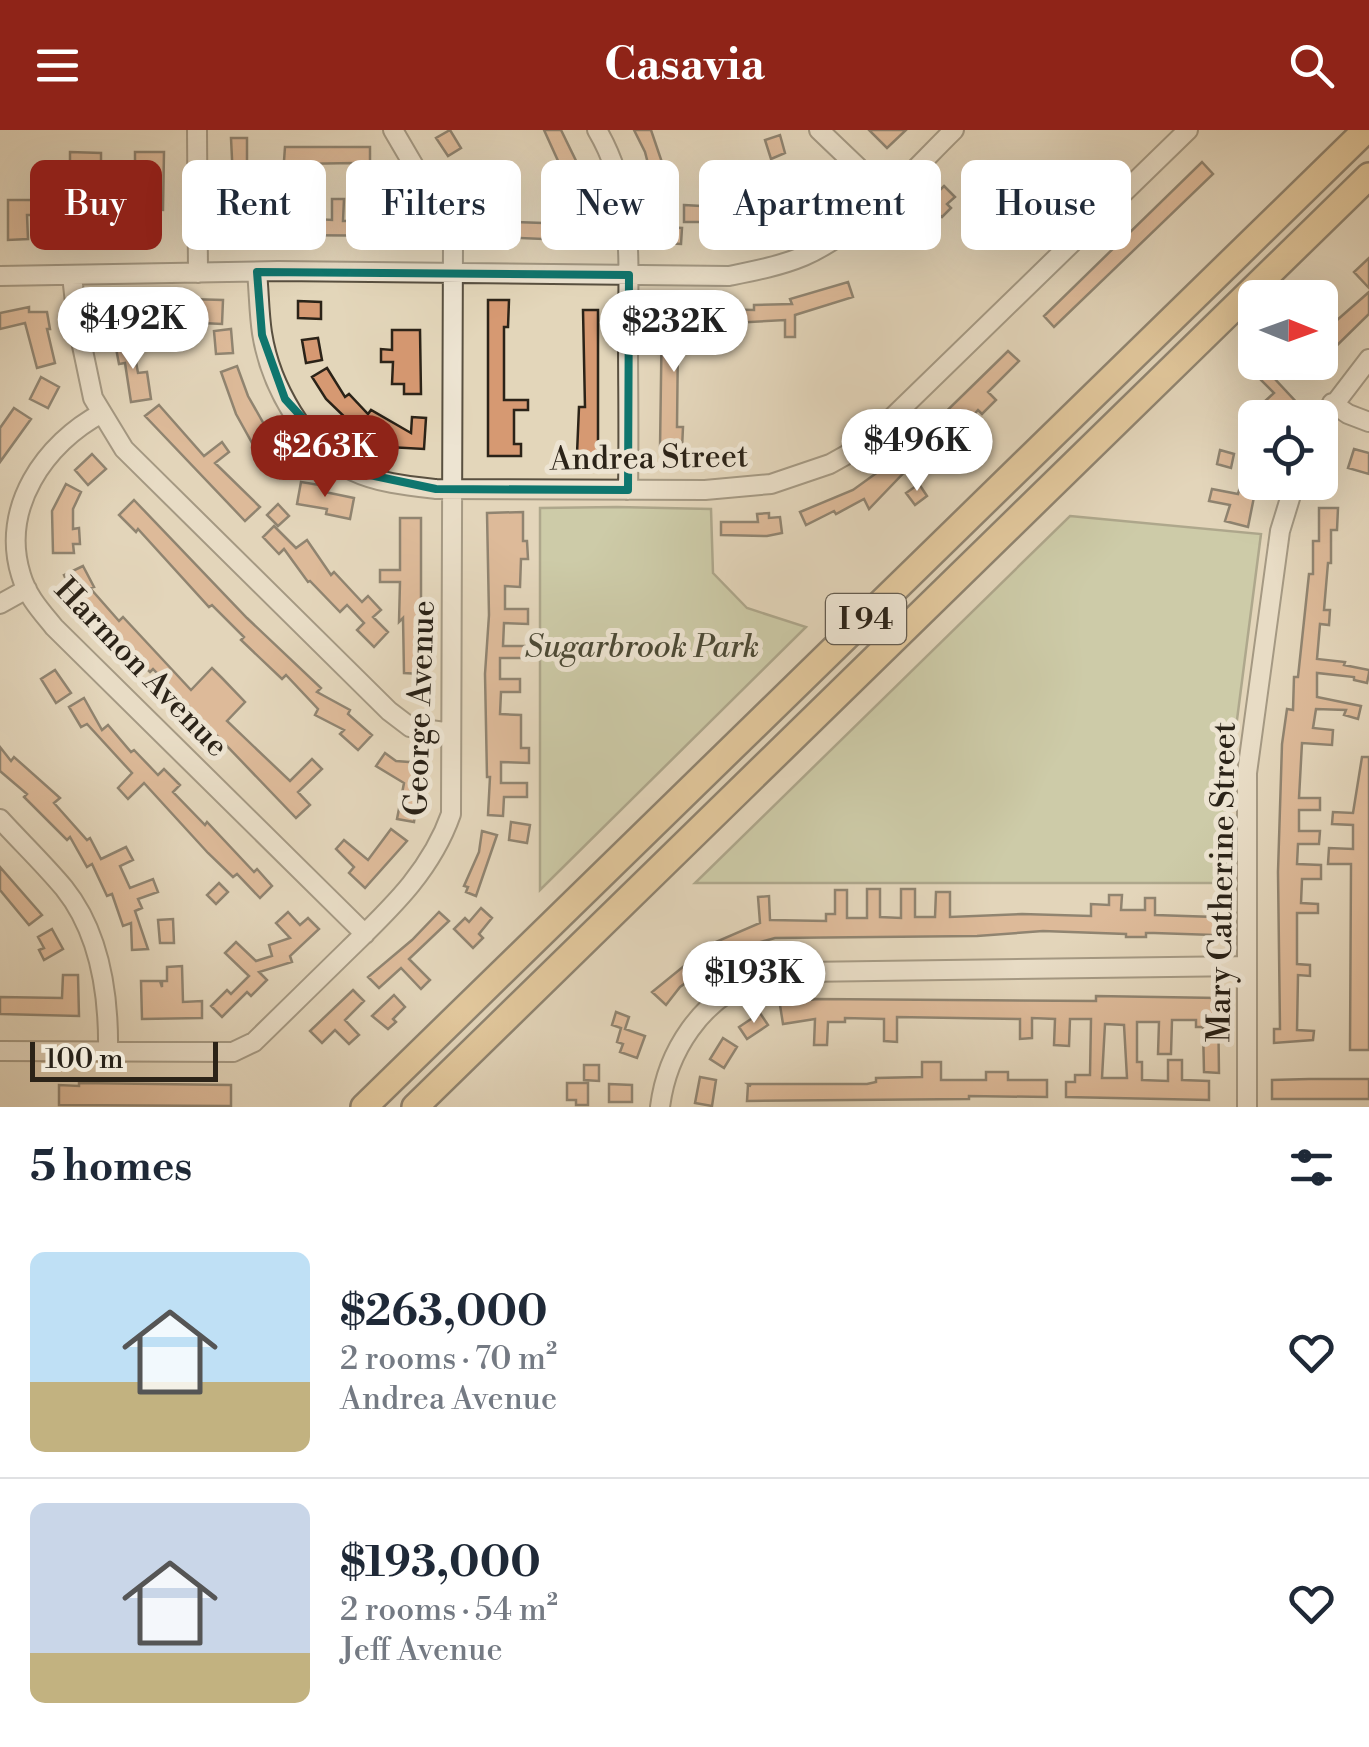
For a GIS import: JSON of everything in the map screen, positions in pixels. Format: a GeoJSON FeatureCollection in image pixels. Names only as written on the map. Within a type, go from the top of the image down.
{"type":"FeatureCollection","features":[{"type":"Feature","properties":{"kind":"highway","name":"I 94"},"geometry":{"type":"LineString","coordinates":[[364,1107],[1366,130]]}},
{"type":"Feature","properties":{"kind":"highway","name":"I 94"},"geometry":{"type":"LineString","coordinates":[[416,1107],[1369,176]]}},
{"type":"Feature","properties":{"kind":"street"},"geometry":{"type":"LineString","coordinates":[[197,130],[198,273]]}},
{"type":"Feature","properties":{"kind":"street","name":"George Avenue"},"geometry":{"type":"LineString","coordinates":[[0,1051],[232,1052],[244,1048],[404,896],[443,838],[451,814],[453,239],[393,130]]}},
{"type":"Feature","properties":{"kind":"street"},"geometry":{"type":"LineString","coordinates":[[597,130],[621,182],[627,208],[628,490]]}},
{"type":"Feature","properties":{"kind":"street"},"geometry":{"type":"LineString","coordinates":[[820,130],[851,160]]}},
{"type":"Feature","properties":{"kind":"street"},"geometry":{"type":"LineString","coordinates":[[923,160],[954,130]]}},
{"type":"Feature","properties":{"kind":"street","name":"Andrea Street"},"geometry":{"type":"LineString","coordinates":[[257,272],[262,336],[285,400],[310,436],[351,471],[406,486],[454,489],[704,490],[771,484],[830,464],[864,445],[1188,130]]}},
{"type":"Feature","properties":{"kind":"street"},"geometry":{"type":"LineString","coordinates":[[0,276],[453,272],[728,276],[762,270],[815,250]]}},
{"type":"Feature","properties":{"kind":"street"},"geometry":{"type":"LineString","coordinates":[[72,275],[93,398],[124,449],[389,711],[410,726],[451,734]]}},
{"type":"Feature","properties":{"kind":"street"},"geometry":{"type":"LineString","coordinates":[[1335,400],[1369,359]]}},
{"type":"Feature","properties":{"kind":"street"},"geometry":{"type":"LineString","coordinates":[[1338,406],[1369,422]]}},
{"type":"Feature","properties":{"kind":"street","name":"Harmon Avenue"},"geometry":{"type":"LineString","coordinates":[[102,413],[62,438],[42,462],[27,492],[18,522],[16,552],[27,590],[54,627],[364,934]]}},
{"type":"Feature","properties":{"kind":"street","name":"Mary Catherine Street"},"geometry":{"type":"LineString","coordinates":[[1246,1107],[1247,772],[1280,531],[1289,500]]}},
{"type":"Feature","properties":{"kind":"street"},"geometry":{"type":"LineString","coordinates":[[0,604],[27,590]]}},
{"type":"Feature","properties":{"kind":"street"},"geometry":{"type":"LineString","coordinates":[[0,819],[66,891],[88,930],[104,978],[108,1052]]}},
{"type":"Feature","properties":{"kind":"street"},"geometry":{"type":"LineString","coordinates":[[660,1107],[668,1068],[684,1036],[727,993],[758,978],[803,972],[1246,966]]}},
{"type":"Feature","properties":{"kind":"highlighted area"},"geometry":{"type":"Polygon","coordinates":[[[257,272],[629,275],[628,490],[436,489],[351,471],[285,399],[262,335],[257,272]]]}},
{"type":"Feature","properties":{"kind":"green space","name":"Sugarbrook Park"},"geometry":{"type":"Polygon","coordinates":[[[540,508],[711,509],[713,573],[747,608],[806,627],[540,890],[540,508]]]}},
{"type":"Feature","properties":{"kind":"green space"},"geometry":{"type":"Polygon","coordinates":[[[1070,516],[1261,534],[1226,805],[1226,883],[695,883],[1070,516]]]}},
{"type":"Feature","properties":{"kind":"building"},"geometry":{"type":"Polygon","coordinates":[[[450,130],[461,148],[448,156],[436,138],[450,130]]]}},
{"type":"Feature","properties":{"kind":"building"},"geometry":{"type":"Polygon","coordinates":[[[544,130],[561,130],[576,160],[558,160],[544,130]]]}},
{"type":"Feature","properties":{"kind":"building"},"geometry":{"type":"Polygon","coordinates":[[[634,130],[651,130],[661,160],[647,160],[634,130]]]}},
{"type":"Feature","properties":{"kind":"building"},"geometry":{"type":"Polygon","coordinates":[[[869,130],[906,130],[887,148],[869,130]]]}},
{"type":"Feature","properties":{"kind":"building"},"geometry":{"type":"Polygon","coordinates":[[[780,135],[785,153],[771,159],[765,140],[780,135]]]}},
{"type":"Feature","properties":{"kind":"building"},"geometry":{"type":"Polygon","coordinates":[[[231,138],[247,138],[247,160],[232,160],[231,138]]]}},
{"type":"Feature","properties":{"kind":"building"},"geometry":{"type":"Polygon","coordinates":[[[285,147],[370,147],[370,160],[326,163],[326,160],[284,160],[285,147]]]}},
{"type":"Feature","properties":{"kind":"building"},"geometry":{"type":"Polygon","coordinates":[[[70,152],[101,153],[101,160],[70,160],[70,152]]]}},
{"type":"Feature","properties":{"kind":"building"},"geometry":{"type":"Polygon","coordinates":[[[135,152],[164,152],[163,210],[162,160],[135,160],[135,152]]]}},
{"type":"Feature","properties":{"kind":"building"},"geometry":{"type":"Polygon","coordinates":[[[1202,162],[1213,174],[1054,327],[1044,316],[1112,250],[1131,250],[1131,231],[1202,162]]]}},
{"type":"Feature","properties":{"kind":"building"},"geometry":{"type":"Polygon","coordinates":[[[944,186],[955,197],[942,217],[941,216],[944,186]]]}},
{"type":"Feature","properties":{"kind":"building"},"geometry":{"type":"Polygon","coordinates":[[[332,199],[344,199],[346,235],[326,235],[326,220],[332,220],[332,199]]]}},
{"type":"Feature","properties":{"kind":"building"},"geometry":{"type":"Polygon","coordinates":[[[8,200],[30,200],[28,239],[8,240],[8,200]]]}},
{"type":"Feature","properties":{"kind":"building"},"geometry":{"type":"Polygon","coordinates":[[[684,205],[699,206],[699,222],[684,222],[684,205]]]}},
{"type":"Feature","properties":{"kind":"building"},"geometry":{"type":"Polygon","coordinates":[[[521,222],[541,223],[541,239],[521,238],[521,222]]]}},
{"type":"Feature","properties":{"kind":"building"},"geometry":{"type":"Polygon","coordinates":[[[1369,258],[1369,288],[1354,272],[1369,258]]]}},
{"type":"Feature","properties":{"kind":"building"},"geometry":{"type":"Polygon","coordinates":[[[848,282],[853,297],[795,315],[795,337],[785,337],[785,320],[714,324],[714,309],[754,310],[754,305],[792,304],[790,299],[848,282]]]}},
{"type":"Feature","properties":{"kind":"building"},"geometry":{"type":"Polygon","coordinates":[[[1369,292],[1369,314],[1338,344],[1338,319],[1369,292]]]}},
{"type":"Feature","properties":{"kind":"building"},"geometry":{"type":"Polygon","coordinates":[[[188,299],[223,300],[222,324],[188,318],[188,299]]]}},
{"type":"Feature","properties":{"kind":"building"},"geometry":{"type":"Polygon","coordinates":[[[151,300],[150,319],[134,318],[134,326],[112,326],[112,301],[151,300]]]}},
{"type":"Feature","properties":{"kind":"building"},"geometry":{"type":"Polygon","coordinates":[[[488,300],[509,300],[508,327],[504,327],[504,400],[528,400],[528,410],[514,410],[514,444],[521,444],[521,456],[488,456],[488,300]]]}},
{"type":"Feature","properties":{"kind":"building"},"geometry":{"type":"Polygon","coordinates":[[[298,301],[321,302],[321,319],[298,318],[298,301]]]}},
{"type":"Feature","properties":{"kind":"building"},"geometry":{"type":"Polygon","coordinates":[[[29,307],[29,312],[47,312],[55,363],[37,368],[25,323],[0,329],[0,313],[29,307]]]}},
{"type":"Feature","properties":{"kind":"building"},"geometry":{"type":"Polygon","coordinates":[[[662,309],[677,309],[677,324],[709,324],[709,339],[678,339],[677,427],[683,427],[682,449],[660,449],[662,309]]]}},
{"type":"Feature","properties":{"kind":"building"},"geometry":{"type":"Polygon","coordinates":[[[583,310],[598,310],[598,454],[577,454],[579,407],[585,407],[583,310]]]}},
{"type":"Feature","properties":{"kind":"building"},"geometry":{"type":"Polygon","coordinates":[[[231,329],[233,353],[216,354],[214,331],[231,329]]]}},
{"type":"Feature","properties":{"kind":"building"},"geometry":{"type":"Polygon","coordinates":[[[392,330],[420,330],[421,394],[404,394],[404,384],[392,384],[393,362],[381,362],[381,349],[392,350],[392,330]]]}},
{"type":"Feature","properties":{"kind":"building"},"geometry":{"type":"Polygon","coordinates":[[[318,338],[322,360],[306,363],[302,340],[318,338]]]}},
{"type":"Feature","properties":{"kind":"building"},"geometry":{"type":"Polygon","coordinates":[[[132,340],[138,373],[147,372],[151,399],[131,402],[125,363],[119,364],[115,343],[132,340]]]}},
{"type":"Feature","properties":{"kind":"building"},"geometry":{"type":"Polygon","coordinates":[[[1008,351],[1019,361],[988,392],[996,400],[982,414],[978,410],[971,418],[966,413],[932,447],[921,436],[1008,351]]]}},
{"type":"Feature","properties":{"kind":"building"},"geometry":{"type":"Polygon","coordinates":[[[237,366],[248,396],[269,433],[296,465],[280,478],[256,450],[236,414],[221,372],[237,366]]]}},
{"type":"Feature","properties":{"kind":"building"},"geometry":{"type":"Polygon","coordinates":[[[327,368],[345,397],[349,394],[368,414],[371,410],[411,433],[412,417],[426,418],[424,449],[388,447],[356,428],[326,399],[312,377],[327,368]]]}},
{"type":"Feature","properties":{"kind":"building"},"geometry":{"type":"Polygon","coordinates":[[[41,377],[59,387],[48,408],[30,399],[41,377]]]}},
{"type":"Feature","properties":{"kind":"building"},"geometry":{"type":"Polygon","coordinates":[[[1261,380],[1276,380],[1294,400],[1266,400],[1274,393],[1261,380]]]}},
{"type":"Feature","properties":{"kind":"building"},"geometry":{"type":"Polygon","coordinates":[[[159,405],[204,456],[222,442],[229,452],[215,463],[260,507],[245,521],[145,416],[159,405]]]}},
{"type":"Feature","properties":{"kind":"building"},"geometry":{"type":"Polygon","coordinates":[[[14,408],[31,419],[0,462],[0,428],[14,408]]]}},
{"type":"Feature","properties":{"kind":"building"},"geometry":{"type":"Polygon","coordinates":[[[1354,449],[1369,453],[1369,474],[1348,468],[1354,449]]]}},
{"type":"Feature","properties":{"kind":"building"},"geometry":{"type":"Polygon","coordinates":[[[1220,450],[1234,454],[1231,468],[1217,464],[1220,450]]]}},
{"type":"Feature","properties":{"kind":"building"},"geometry":{"type":"Polygon","coordinates":[[[903,452],[914,462],[869,509],[864,499],[806,525],[800,512],[853,490],[882,469],[884,472],[903,452]]]}},
{"type":"Feature","properties":{"kind":"building"},"geometry":{"type":"Polygon","coordinates":[[[92,454],[106,469],[88,485],[75,470],[92,454]]]}},
{"type":"Feature","properties":{"kind":"building"},"geometry":{"type":"Polygon","coordinates":[[[301,482],[326,486],[325,492],[354,498],[350,519],[326,514],[327,509],[297,504],[301,482]]]}},
{"type":"Feature","properties":{"kind":"building"},"geometry":{"type":"Polygon","coordinates":[[[66,484],[81,492],[73,509],[73,529],[79,528],[80,544],[73,544],[74,553],[53,553],[52,511],[66,484]]]}},
{"type":"Feature","properties":{"kind":"building"},"geometry":{"type":"Polygon","coordinates":[[[919,484],[927,496],[915,505],[906,493],[919,484]]]}},
{"type":"Feature","properties":{"kind":"building"},"geometry":{"type":"Polygon","coordinates":[[[1212,489],[1238,494],[1238,500],[1253,500],[1248,527],[1225,521],[1230,505],[1209,501],[1212,489]]]}},
{"type":"Feature","properties":{"kind":"building"},"geometry":{"type":"Polygon","coordinates":[[[134,500],[247,618],[321,688],[317,692],[350,710],[348,714],[372,735],[358,750],[340,734],[344,730],[315,715],[318,709],[286,675],[282,679],[241,640],[244,637],[212,605],[209,607],[138,529],[136,532],[119,515],[134,500]]]}},
{"type":"Feature","properties":{"kind":"building"},"geometry":{"type":"Polygon","coordinates":[[[278,504],[289,516],[278,526],[267,515],[278,504]]]}},
{"type":"Feature","properties":{"kind":"building"},"geometry":{"type":"Polygon","coordinates":[[[1319,508],[1338,508],[1337,530],[1331,530],[1324,610],[1330,610],[1329,625],[1320,624],[1317,659],[1345,662],[1344,665],[1369,673],[1367,683],[1354,677],[1317,673],[1317,697],[1361,706],[1358,719],[1344,715],[1346,710],[1316,709],[1313,728],[1333,730],[1332,745],[1302,743],[1299,798],[1320,798],[1320,810],[1299,810],[1299,831],[1320,831],[1319,844],[1298,844],[1297,864],[1321,865],[1321,879],[1302,879],[1301,903],[1318,904],[1318,913],[1297,913],[1297,964],[1310,965],[1310,976],[1298,975],[1297,1030],[1314,1031],[1313,1040],[1274,1043],[1274,1029],[1280,1029],[1278,872],[1282,744],[1287,709],[1293,710],[1309,574],[1313,574],[1313,541],[1319,541],[1319,508]]]}},
{"type":"Feature","properties":{"kind":"building"},"geometry":{"type":"Polygon","coordinates":[[[523,512],[523,541],[527,541],[528,559],[521,559],[520,587],[505,586],[505,609],[528,609],[528,624],[504,623],[503,646],[527,646],[527,658],[500,658],[500,679],[520,679],[520,692],[501,692],[500,714],[521,715],[521,748],[529,748],[529,763],[501,762],[501,783],[527,783],[527,797],[504,797],[503,816],[488,815],[487,513],[523,512]]]}},
{"type":"Feature","properties":{"kind":"building"},"geometry":{"type":"Polygon","coordinates":[[[769,513],[769,518],[780,517],[782,533],[721,535],[721,522],[758,522],[757,514],[769,513]]]}},
{"type":"Feature","properties":{"kind":"building"},"geometry":{"type":"Polygon","coordinates":[[[400,518],[421,518],[421,674],[404,673],[400,582],[380,582],[380,570],[400,570],[400,518]]]}},
{"type":"Feature","properties":{"kind":"building"},"geometry":{"type":"Polygon","coordinates":[[[274,526],[296,548],[307,540],[331,575],[334,572],[362,602],[368,596],[381,610],[373,617],[388,632],[374,647],[357,630],[364,623],[347,605],[340,612],[308,582],[284,549],[279,554],[263,537],[274,526]]]}},
{"type":"Feature","properties":{"kind":"building"},"geometry":{"type":"Polygon","coordinates":[[[83,566],[94,587],[90,588],[119,621],[123,617],[191,690],[212,668],[222,678],[245,702],[227,721],[290,781],[312,759],[322,769],[298,792],[310,805],[296,818],[153,669],[150,672],[73,595],[64,575],[83,566]]]}},
{"type":"Feature","properties":{"kind":"building"},"geometry":{"type":"Polygon","coordinates":[[[55,670],[71,693],[56,703],[41,679],[55,670]]]}},
{"type":"Feature","properties":{"kind":"building"},"geometry":{"type":"Polygon","coordinates":[[[84,698],[102,730],[108,725],[158,775],[164,769],[180,785],[173,792],[272,886],[260,898],[237,874],[233,877],[208,853],[144,783],[128,799],[118,788],[132,773],[87,724],[81,727],[69,707],[84,698]]]}},
{"type":"Feature","properties":{"kind":"building"},"geometry":{"type":"Polygon","coordinates":[[[0,747],[11,761],[14,757],[60,798],[54,803],[87,840],[90,838],[101,859],[126,847],[133,860],[120,866],[130,888],[153,879],[158,892],[138,899],[142,908],[135,911],[148,949],[132,950],[131,923],[123,926],[112,894],[107,896],[92,864],[87,867],[70,837],[67,840],[24,797],[27,794],[0,771],[0,747]]]}},
{"type":"Feature","properties":{"kind":"building"},"geometry":{"type":"Polygon","coordinates":[[[385,753],[396,761],[422,763],[414,822],[397,819],[404,783],[376,766],[385,753]]]}},
{"type":"Feature","properties":{"kind":"building"},"geometry":{"type":"Polygon","coordinates":[[[1362,757],[1369,757],[1369,1050],[1350,1050],[1351,864],[1328,864],[1329,848],[1353,849],[1353,825],[1332,824],[1333,812],[1353,813],[1362,757]]]}},
{"type":"Feature","properties":{"kind":"building"},"geometry":{"type":"Polygon","coordinates":[[[511,822],[530,825],[527,843],[509,840],[511,822]]]}},
{"type":"Feature","properties":{"kind":"building"},"geometry":{"type":"Polygon","coordinates":[[[391,829],[407,841],[365,888],[349,873],[354,867],[336,849],[344,840],[368,860],[391,829]]]}},
{"type":"Feature","properties":{"kind":"building"},"geometry":{"type":"Polygon","coordinates":[[[482,831],[497,835],[476,896],[466,892],[468,887],[464,886],[479,852],[482,831]]]}},
{"type":"Feature","properties":{"kind":"building"},"geometry":{"type":"Polygon","coordinates":[[[0,867],[42,915],[29,925],[0,890],[0,867]]]}},
{"type":"Feature","properties":{"kind":"building"},"geometry":{"type":"Polygon","coordinates":[[[219,883],[228,892],[216,904],[207,895],[219,883]]]}},
{"type":"Feature","properties":{"kind":"building"},"geometry":{"type":"Polygon","coordinates":[[[867,889],[880,889],[880,917],[901,918],[901,889],[915,889],[915,917],[935,917],[936,892],[950,892],[950,917],[1091,916],[1091,904],[1109,905],[1109,895],[1122,895],[1121,910],[1145,910],[1145,898],[1155,898],[1155,915],[1215,917],[1214,935],[1146,933],[1146,937],[1126,937],[1043,931],[977,936],[775,938],[739,948],[706,965],[666,1005],[652,992],[711,944],[760,923],[758,897],[769,896],[770,920],[826,921],[826,914],[835,914],[835,890],[847,890],[847,918],[867,918],[867,889]]]}},
{"type":"Feature","properties":{"kind":"building"},"geometry":{"type":"Polygon","coordinates":[[[481,908],[492,918],[479,934],[483,938],[473,948],[454,929],[465,918],[469,922],[481,908]]]}},
{"type":"Feature","properties":{"kind":"building"},"geometry":{"type":"Polygon","coordinates":[[[288,912],[300,925],[308,918],[319,929],[290,956],[292,962],[259,972],[267,980],[251,996],[247,992],[222,1017],[211,1006],[249,976],[225,953],[236,942],[256,961],[272,956],[269,945],[290,938],[276,923],[288,912]]]}},
{"type":"Feature","properties":{"kind":"building"},"geometry":{"type":"Polygon","coordinates":[[[439,912],[449,921],[409,959],[430,980],[421,989],[401,968],[379,988],[368,977],[439,912]]]}},
{"type":"Feature","properties":{"kind":"building"},"geometry":{"type":"Polygon","coordinates":[[[173,919],[174,943],[160,943],[158,920],[173,919]]]}},
{"type":"Feature","properties":{"kind":"building"},"geometry":{"type":"Polygon","coordinates":[[[52,929],[63,949],[44,960],[39,950],[44,948],[38,937],[52,929]]]}},
{"type":"Feature","properties":{"kind":"building"},"geometry":{"type":"Polygon","coordinates":[[[182,966],[183,1002],[202,1001],[202,1018],[142,1019],[141,981],[160,981],[162,987],[162,981],[167,981],[167,967],[182,966]]]}},
{"type":"Feature","properties":{"kind":"building"},"geometry":{"type":"Polygon","coordinates":[[[63,975],[78,975],[79,1016],[0,1014],[0,997],[62,998],[63,975]]]}},
{"type":"Feature","properties":{"kind":"building"},"geometry":{"type":"Polygon","coordinates":[[[353,990],[364,1001],[345,1020],[359,1035],[349,1044],[335,1030],[322,1043],[310,1031],[353,990]]]}},
{"type":"Feature","properties":{"kind":"building"},"geometry":{"type":"Polygon","coordinates":[[[394,995],[405,1007],[388,1029],[372,1016],[394,995]]]}},
{"type":"Feature","properties":{"kind":"building"},"geometry":{"type":"Polygon","coordinates":[[[1096,996],[1218,998],[1219,1073],[1204,1072],[1203,1027],[1196,1027],[1196,1020],[1172,1020],[1171,1054],[1158,1054],[1159,1022],[1137,1022],[1137,1062],[1142,1062],[1142,1080],[1168,1081],[1168,1060],[1182,1060],[1182,1080],[1209,1081],[1209,1100],[1066,1097],[1066,1082],[1075,1082],[1075,1075],[1090,1075],[1091,1019],[1070,1019],[1069,1046],[1054,1045],[1055,1019],[1032,1018],[1032,1038],[1020,1039],[1020,1019],[897,1017],[897,1042],[884,1041],[884,1019],[845,1018],[845,1022],[828,1022],[827,1045],[814,1045],[815,1019],[783,1024],[780,1005],[816,999],[1096,1001],[1096,996]],[[1105,1024],[1102,1078],[1127,1078],[1124,1025],[1105,1024]]]}},
{"type":"Feature","properties":{"kind":"building"},"geometry":{"type":"Polygon","coordinates":[[[616,1012],[629,1017],[625,1029],[645,1036],[637,1058],[620,1052],[623,1044],[617,1042],[621,1028],[612,1025],[616,1012]]]}},
{"type":"Feature","properties":{"kind":"building"},"geometry":{"type":"Polygon","coordinates":[[[760,1013],[768,1025],[747,1039],[739,1027],[760,1013]]]}},
{"type":"Feature","properties":{"kind":"building"},"geometry":{"type":"Polygon","coordinates":[[[723,1038],[737,1047],[724,1068],[710,1059],[723,1038]]]}},
{"type":"Feature","properties":{"kind":"building"},"geometry":{"type":"Polygon","coordinates":[[[922,1062],[941,1062],[941,1080],[986,1080],[986,1072],[1008,1072],[1008,1080],[1047,1080],[1047,1097],[747,1101],[748,1085],[751,1086],[748,1084],[867,1084],[876,1082],[876,1078],[922,1077],[922,1062]]]}},
{"type":"Feature","properties":{"kind":"building"},"geometry":{"type":"Polygon","coordinates":[[[584,1065],[599,1065],[599,1081],[584,1080],[584,1065]]]}},
{"type":"Feature","properties":{"kind":"building"},"geometry":{"type":"Polygon","coordinates":[[[700,1077],[716,1080],[712,1106],[695,1103],[700,1077]]]}},
{"type":"Feature","properties":{"kind":"building"},"geometry":{"type":"Polygon","coordinates":[[[1369,1079],[1369,1099],[1272,1099],[1272,1080],[1369,1079]]]}},
{"type":"Feature","properties":{"kind":"building"},"geometry":{"type":"Polygon","coordinates":[[[567,1083],[588,1083],[588,1105],[567,1100],[567,1083]]]}},
{"type":"Feature","properties":{"kind":"building"},"geometry":{"type":"Polygon","coordinates":[[[609,1084],[632,1085],[632,1102],[609,1102],[609,1084]]]}},
{"type":"Feature","properties":{"kind":"building"},"geometry":{"type":"Polygon","coordinates":[[[59,1085],[231,1085],[231,1106],[59,1105],[59,1085]]]}}]}
